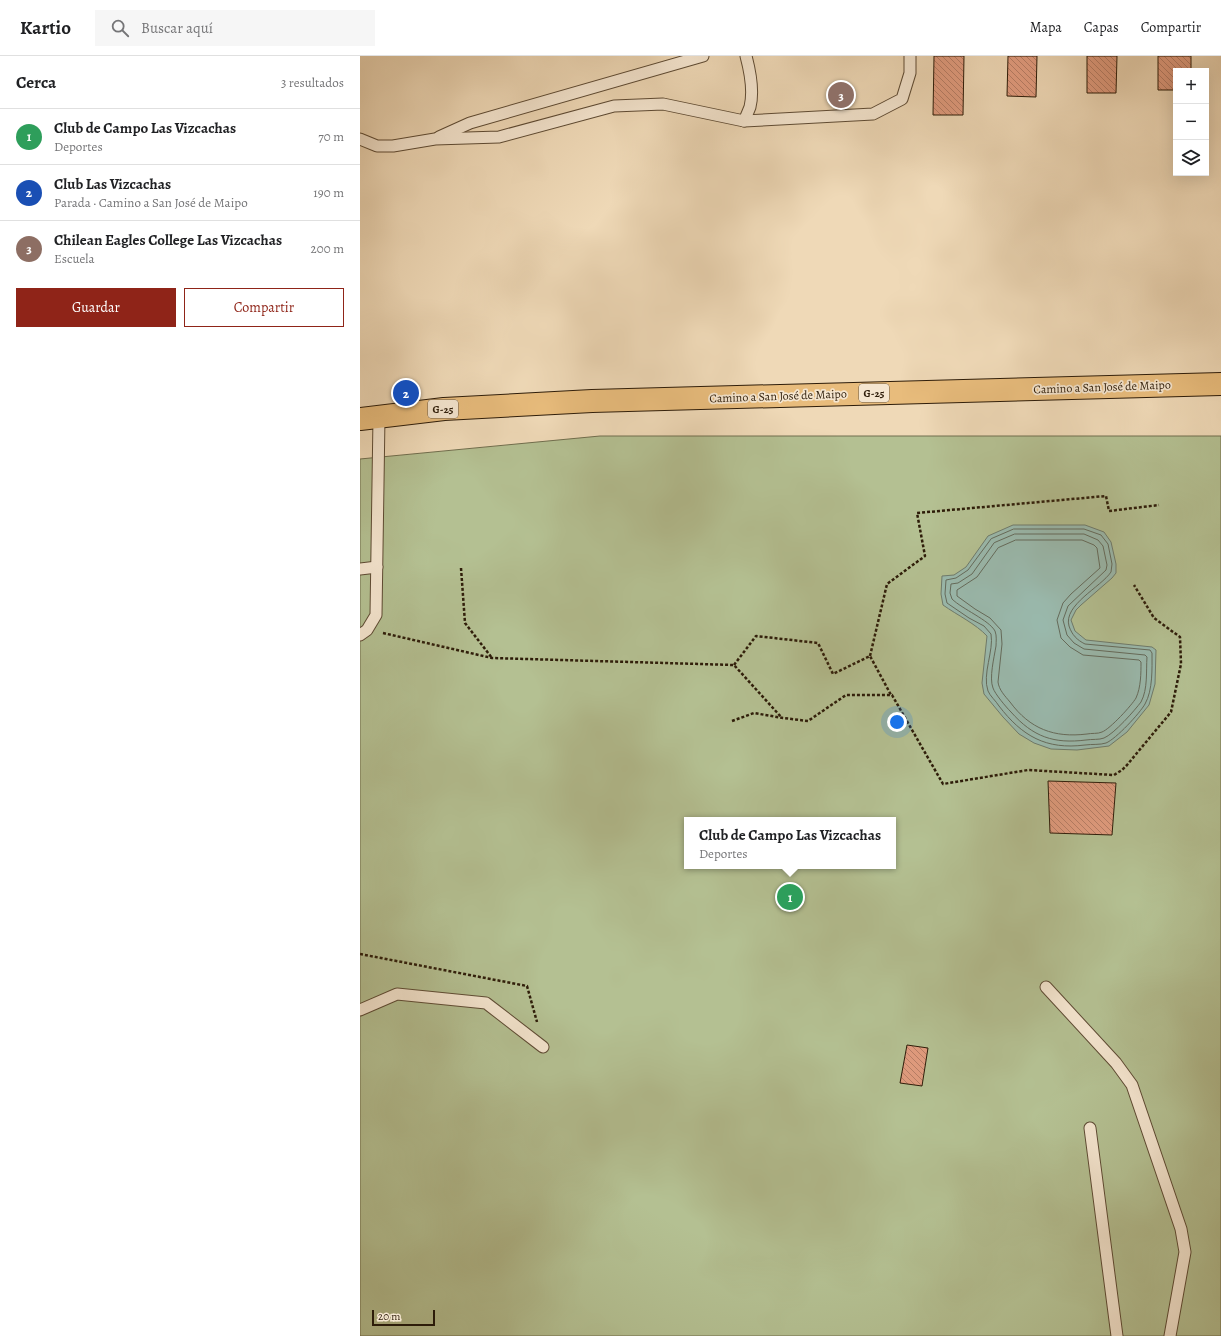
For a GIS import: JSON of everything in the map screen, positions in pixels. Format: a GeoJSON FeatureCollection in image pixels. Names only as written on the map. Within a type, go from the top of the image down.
{"type":"FeatureCollection","features":[{"type":"Feature","properties":{"kind":"main road","name":"Camino a San José de Maipo"},"geometry":{"type":"LineString","coordinates":[[369,418],[444,409],[592,401],[1221,384]]}},
{"type":"Feature","properties":{"kind":"lane"},"geometry":{"type":"LineString","coordinates":[[435,139],[470,123],[703,56]]}},
{"type":"Feature","properties":{"kind":"lane"},"geometry":{"type":"LineString","coordinates":[[744,121],[750,106],[751,90],[749,68],[746,56]]}},
{"type":"Feature","properties":{"kind":"lane"},"geometry":{"type":"LineString","coordinates":[[360,139],[377,146],[393,146],[435,139],[499,137],[614,106],[663,104],[744,121],[873,114],[902,99],[910,74],[910,56]]}},
{"type":"Feature","properties":{"kind":"lane"},"geometry":{"type":"LineString","coordinates":[[364,632],[376,615],[377,567],[369,418]]}},
{"type":"Feature","properties":{"kind":"lane"},"geometry":{"type":"LineString","coordinates":[[360,569],[377,567]]}},
{"type":"Feature","properties":{"kind":"lane"},"geometry":{"type":"LineString","coordinates":[[1046,987],[1116,1063],[1132,1085],[1181,1229],[1185,1252],[1170,1336]]}},
{"type":"Feature","properties":{"kind":"lane"},"geometry":{"type":"LineString","coordinates":[[360,1010],[397,994],[486,1003],[543,1047]]}},
{"type":"Feature","properties":{"kind":"lane"},"geometry":{"type":"LineString","coordinates":[[1090,1128],[1117,1336]]}},
{"type":"Feature","properties":{"kind":"path"},"geometry":{"type":"LineString","coordinates":[[1134,585],[1154,618],[1180,637],[1181,664],[1171,712],[1127,765],[1114,775],[1028,770],[943,784],[870,656],[887,584],[925,556],[917,513],[1106,496],[1109,511],[1158,505]]}},
{"type":"Feature","properties":{"kind":"path"},"geometry":{"type":"LineString","coordinates":[[461,568],[464,624],[492,658]]}},
{"type":"Feature","properties":{"kind":"path"},"geometry":{"type":"LineString","coordinates":[[364,632],[492,658],[734,665],[783,718]]}},
{"type":"Feature","properties":{"kind":"path"},"geometry":{"type":"LineString","coordinates":[[734,665],[756,636],[818,643],[833,674],[870,656]]}},
{"type":"Feature","properties":{"kind":"path"},"geometry":{"type":"LineString","coordinates":[[732,720],[754,712],[783,718],[808,720],[846,695],[892,695]]}},
{"type":"Feature","properties":{"kind":"path"},"geometry":{"type":"LineString","coordinates":[[360,954],[527,986],[543,1047]]}},
{"type":"Feature","properties":{"kind":"green space"},"geometry":{"type":"Polygon","coordinates":[[[600,436],[1221,436],[1221,1336],[360,1336],[360,459],[600,436]]]}},
{"type":"Feature","properties":{"kind":"water"},"geometry":{"type":"Polygon","coordinates":[[[1013,525],[1085,525],[1104,532],[1111,542],[1116,564],[1116,573],[1076,610],[1071,620],[1075,631],[1086,640],[1152,647],[1156,650],[1155,684],[1149,705],[1127,732],[1109,746],[1077,750],[1051,749],[1034,743],[1019,734],[984,694],[982,683],[987,636],[943,605],[941,594],[942,576],[954,575],[966,567],[988,536],[1013,525]]]}},
{"type":"Feature","properties":{"kind":"building"},"geometry":{"type":"Polygon","coordinates":[[[934,56],[964,56],[963,115],[933,115],[934,56]]]}},
{"type":"Feature","properties":{"kind":"building"},"geometry":{"type":"Polygon","coordinates":[[[1008,56],[1037,56],[1036,97],[1007,96],[1008,56]]]}},
{"type":"Feature","properties":{"kind":"building"},"geometry":{"type":"Polygon","coordinates":[[[1087,56],[1117,56],[1116,93],[1087,93],[1087,56]]]}},
{"type":"Feature","properties":{"kind":"building"},"geometry":{"type":"Polygon","coordinates":[[[1158,56],[1191,56],[1191,68],[1173,68],[1173,90],[1158,90],[1158,56]]]}},
{"type":"Feature","properties":{"kind":"building"},"geometry":{"type":"Polygon","coordinates":[[[1048,781],[1116,783],[1112,835],[1050,833],[1048,781]]]}},
{"type":"Feature","properties":{"kind":"building"},"geometry":{"type":"Polygon","coordinates":[[[907,1045],[928,1048],[922,1086],[900,1083],[907,1045]]]}},
{"type":"Feature","properties":{"kind":"place","name":"Chilean Eagles College Las Vizcachas"},"geometry":{"type":"Point","coordinates":[841,95]}},
{"type":"Feature","properties":{"kind":"place","name":"Club Las Vizcachas"},"geometry":{"type":"Point","coordinates":[406,393]}},
{"type":"Feature","properties":{"kind":"place","name":"Club de Campo Las Vizcachas"},"geometry":{"type":"Point","coordinates":[790,897]}}]}
